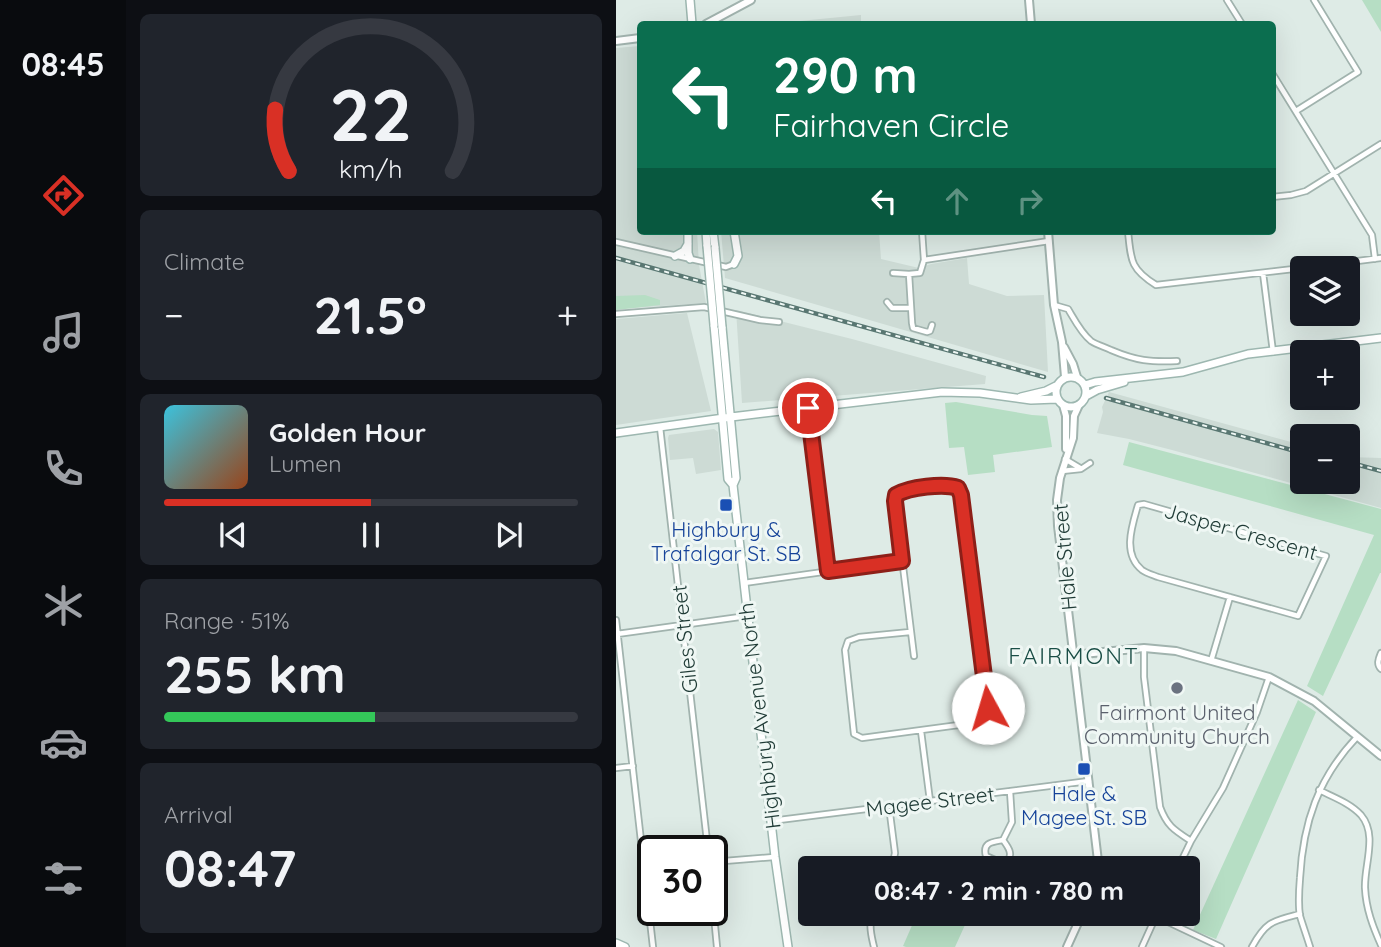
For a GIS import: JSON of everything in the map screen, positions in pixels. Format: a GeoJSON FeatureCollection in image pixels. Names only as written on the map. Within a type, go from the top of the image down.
{"type":"FeatureCollection","features":[{"type":"Feature","properties":{"kind":"main road"},"geometry":{"type":"LineString","coordinates":[[690,0],[692,21]]}},
{"type":"Feature","properties":{"kind":"main road"},"geometry":{"type":"LineString","coordinates":[[688,235],[690,259]]}},
{"type":"Feature","properties":{"kind":"main road","name":"Highbury Avenue North"},"geometry":{"type":"LineString","coordinates":[[707,235],[711,247]]}},
{"type":"Feature","properties":{"kind":"main road","name":"Highbury Avenue North"},"geometry":{"type":"LineString","coordinates":[[712,235],[711,247],[722,419],[728,479],[733,485]]}},
{"type":"Feature","properties":{"kind":"main road"},"geometry":{"type":"LineString","coordinates":[[734,235],[737,256],[734,264]]}},
{"type":"Feature","properties":{"kind":"main road"},"geometry":{"type":"LineString","coordinates":[[675,256],[684,251],[688,243]]}},
{"type":"Feature","properties":{"kind":"main road","name":"Highbury Avenue North"},"geometry":{"type":"LineString","coordinates":[[718,326],[731,417],[736,478],[733,485],[747,616],[788,947]]}},
{"type":"Feature","properties":{"kind":"main road"},"geometry":{"type":"LineString","coordinates":[[1085,385],[1183,372],[1248,354],[1381,338]]}},
{"type":"Feature","properties":{"kind":"main road"},"geometry":{"type":"LineString","coordinates":[[1015,398],[1046,391],[1065,377],[1077,377],[1085,385],[1086,396]]}},
{"type":"Feature","properties":{"kind":"main road"},"geometry":{"type":"LineString","coordinates":[[616,433],[942,392],[980,393],[1060,402],[1071,408],[1097,390],[1142,377]]}},
{"type":"Feature","properties":{"kind":"main road"},"geometry":{"type":"LineString","coordinates":[[1056,386],[1060,402]]}},
{"type":"Feature","properties":{"kind":"main road"},"geometry":{"type":"LineString","coordinates":[[616,943],[625,947]]}},
{"type":"Feature","properties":{"kind":"street"},"geometry":{"type":"LineString","coordinates":[[712,21],[751,0]]}},
{"type":"Feature","properties":{"kind":"street"},"geometry":{"type":"LineString","coordinates":[[1029,0],[1031,21]]}},
{"type":"Feature","properties":{"kind":"street"},"geometry":{"type":"LineString","coordinates":[[1296,111],[1358,72],[1314,0]]}},
{"type":"Feature","properties":{"kind":"street"},"geometry":{"type":"LineString","coordinates":[[1228,1],[1240,21]]}},
{"type":"Feature","properties":{"kind":"street"},"geometry":{"type":"LineString","coordinates":[[616,41],[637,38]]}},
{"type":"Feature","properties":{"kind":"street"},"geometry":{"type":"LineString","coordinates":[[1276,79],[1372,235],[1378,259],[1360,261]]}},
{"type":"Feature","properties":{"kind":"street"},"geometry":{"type":"LineString","coordinates":[[1276,197],[1306,191],[1381,144]]}},
{"type":"Feature","properties":{"kind":"street"},"geometry":{"type":"LineString","coordinates":[[893,273],[920,273],[924,260],[922,235]]}},
{"type":"Feature","properties":{"kind":"street"},"geometry":{"type":"LineString","coordinates":[[1048,235],[1054,305],[1062,342],[1065,377]]}},
{"type":"Feature","properties":{"kind":"street"},"geometry":{"type":"LineString","coordinates":[[1128,235],[1130,257],[1135,268],[1156,285],[1290,270]]}},
{"type":"Feature","properties":{"kind":"street"},"geometry":{"type":"LineString","coordinates":[[616,242],[726,267],[734,264]]}},
{"type":"Feature","properties":{"kind":"street"},"geometry":{"type":"LineString","coordinates":[[924,260],[1049,242]]}},
{"type":"Feature","properties":{"kind":"street"},"geometry":{"type":"LineString","coordinates":[[1263,273],[1273,352]]}},
{"type":"Feature","properties":{"kind":"street"},"geometry":{"type":"LineString","coordinates":[[909,274],[913,328],[927,332],[932,325]]}},
{"type":"Feature","properties":{"kind":"street"},"geometry":{"type":"LineString","coordinates":[[887,302],[892,308],[912,308]]}},
{"type":"Feature","properties":{"kind":"street"},"geometry":{"type":"LineString","coordinates":[[1054,305],[1068,309],[1090,340],[1104,347],[1130,358],[1150,362],[1177,361]]}},
{"type":"Feature","properties":{"kind":"street"},"geometry":{"type":"LineString","coordinates":[[616,314],[704,307],[779,322]]}},
{"type":"Feature","properties":{"kind":"street"},"geometry":{"type":"LineString","coordinates":[[1062,342],[1077,377]]}},
{"type":"Feature","properties":{"kind":"street","name":"Hale Street"},"geometry":{"type":"LineString","coordinates":[[1060,402],[1066,416],[1066,457]]}},
{"type":"Feature","properties":{"kind":"street","name":"Hale Street"},"geometry":{"type":"LineString","coordinates":[[1079,405],[1074,416],[1073,438],[1062,471],[1057,500],[1058,526],[1097,856]]}},
{"type":"Feature","properties":{"kind":"street"},"geometry":{"type":"LineString","coordinates":[[808,408],[828,571]]}},
{"type":"Feature","properties":{"kind":"street","name":"Giles Street"},"geometry":{"type":"LineString","coordinates":[[660,427],[706,835]]}},
{"type":"Feature","properties":{"kind":"street"},"geometry":{"type":"LineString","coordinates":[[1066,457],[1081,469]]}},
{"type":"Feature","properties":{"kind":"street"},"geometry":{"type":"LineString","coordinates":[[1062,471],[1081,469],[1090,463]]}},
{"type":"Feature","properties":{"kind":"street"},"geometry":{"type":"LineString","coordinates":[[910,632],[859,637],[848,641],[845,650],[854,734],[862,738],[921,731],[981,722],[988,717],[961,495],[958,488],[950,485],[904,491],[896,495],[914,656]]}},
{"type":"Feature","properties":{"kind":"street","name":"Jasper Crescent"},"geometry":{"type":"LineString","coordinates":[[1144,504],[1326,556],[1298,615],[1230,597],[1142,570],[1131,557],[1130,538],[1138,505],[1144,504]]}},
{"type":"Feature","properties":{"kind":"street"},"geometry":{"type":"LineString","coordinates":[[744,583],[902,561]]}},
{"type":"Feature","properties":{"kind":"street"},"geometry":{"type":"LineString","coordinates":[[1211,661],[1230,597]]}},
{"type":"Feature","properties":{"kind":"street"},"geometry":{"type":"LineString","coordinates":[[617,634],[747,616]]}},
{"type":"Feature","properties":{"kind":"street"},"geometry":{"type":"LineString","coordinates":[[616,620],[641,835]]}},
{"type":"Feature","properties":{"kind":"street"},"geometry":{"type":"LineString","coordinates":[[1073,655],[1144,648],[1176,651],[1269,677],[1314,701],[1381,756]]}},
{"type":"Feature","properties":{"kind":"street"},"geometry":{"type":"LineString","coordinates":[[1144,648],[1144,677],[1160,807],[1172,829],[1191,841]]}},
{"type":"Feature","properties":{"kind":"street"},"geometry":{"type":"LineString","coordinates":[[1381,653],[1378,659],[1381,669]]}},
{"type":"Feature","properties":{"kind":"street"},"geometry":{"type":"LineString","coordinates":[[1184,856],[1223,788],[1257,712],[1269,677]]}},
{"type":"Feature","properties":{"kind":"street"},"geometry":{"type":"LineString","coordinates":[[921,731],[930,801]]}},
{"type":"Feature","properties":{"kind":"street"},"geometry":{"type":"LineString","coordinates":[[1310,947],[1300,915],[1301,858],[1311,809],[1335,763],[1357,737]]}},
{"type":"Feature","properties":{"kind":"street"},"geometry":{"type":"LineString","coordinates":[[616,768],[633,766]]}},
{"type":"Feature","properties":{"kind":"street","name":"Magee Street"},"geometry":{"type":"LineString","coordinates":[[771,821],[1089,781]]}},
{"type":"Feature","properties":{"kind":"street"},"geometry":{"type":"LineString","coordinates":[[1319,790],[1349,805],[1362,816],[1368,828],[1370,843],[1366,889],[1369,914],[1381,945]]}},
{"type":"Feature","properties":{"kind":"street"},"geometry":{"type":"LineString","coordinates":[[1003,840],[1012,822],[1010,791]]}},
{"type":"Feature","properties":{"kind":"street"},"geometry":{"type":"LineString","coordinates":[[890,806],[894,856]]}},
{"type":"Feature","properties":{"kind":"street"},"geometry":{"type":"LineString","coordinates":[[1003,840],[1010,851],[1011,857],[1008,861],[1002,863],[986,856],[986,845],[1003,840]]}},
{"type":"Feature","properties":{"kind":"street"},"geometry":{"type":"LineString","coordinates":[[728,861],[775,857]]}},
{"type":"Feature","properties":{"kind":"street"},"geometry":{"type":"LineString","coordinates":[[1252,947],[1266,926],[1300,915]]}},
{"type":"Feature","properties":{"kind":"street"},"geometry":{"type":"LineString","coordinates":[[651,926],[653,947]]}},
{"type":"Feature","properties":{"kind":"street"},"geometry":{"type":"LineString","coordinates":[[716,926],[718,947]]}},
{"type":"Feature","properties":{"kind":"street"},"geometry":{"type":"LineString","coordinates":[[870,926],[874,947]]}},
{"type":"Feature","properties":{"kind":"street"},"geometry":{"type":"LineString","coordinates":[[1067,947],[1077,926]]}},
{"type":"Feature","properties":{"kind":"street"},"geometry":{"type":"LineString","coordinates":[[1142,947],[1150,926]]}},
{"type":"Feature","properties":{"kind":"street"},"geometry":{"type":"LineString","coordinates":[[1179,926],[1221,947]]}},
{"type":"Feature","properties":{"kind":"shaded area"},"geometry":{"type":"Polygon","coordinates":[[[861,15],[861,21],[800,21],[861,15]]]}},
{"type":"Feature","properties":{"kind":"shaded area"},"geometry":{"type":"Polygon","coordinates":[[[637,46],[637,235],[697,235],[706,303],[616,309],[616,48],[637,46]]]}},
{"type":"Feature","properties":{"kind":"shaded area"},"geometry":{"type":"Polygon","coordinates":[[[721,235],[879,235],[881,259],[919,268],[967,258],[969,284],[1007,296],[1044,295],[1048,372],[725,278],[721,235]]]}},
{"type":"Feature","properties":{"kind":"shaded area"},"geometry":{"type":"Polygon","coordinates":[[[736,310],[986,376],[985,384],[742,403],[736,310]]]}},
{"type":"Feature","properties":{"kind":"shaded area"},"geometry":{"type":"Polygon","coordinates":[[[687,313],[711,411],[616,425],[616,319],[687,313]]]}},
{"type":"Feature","properties":{"kind":"shaded area"},"geometry":{"type":"Polygon","coordinates":[[[1109,392],[1290,442],[1290,483],[1172,450],[1097,433],[1102,407],[1109,392]]]}},
{"type":"Feature","properties":{"kind":"shaded area"},"geometry":{"type":"Polygon","coordinates":[[[714,429],[718,432],[721,470],[696,474],[693,458],[670,460],[669,435],[714,429]]]}},
{"type":"Feature","properties":{"kind":"shaded area"},"geometry":{"type":"Polygon","coordinates":[[[1360,457],[1381,458],[1381,508],[1331,494],[1360,494],[1360,457]]]}},
{"type":"Feature","properties":{"kind":"green space"},"geometry":{"type":"Polygon","coordinates":[[[1362,0],[1381,0],[1381,32],[1362,0]]]}},
{"type":"Feature","properties":{"kind":"green space"},"geometry":{"type":"Polygon","coordinates":[[[645,295],[660,300],[660,305],[616,310],[616,296],[645,295]]]}},
{"type":"Feature","properties":{"kind":"green space"},"geometry":{"type":"Polygon","coordinates":[[[956,402],[1047,416],[1052,447],[993,455],[995,472],[968,475],[964,447],[949,448],[945,403],[956,402]]]}},
{"type":"Feature","properties":{"kind":"green space"},"geometry":{"type":"Polygon","coordinates":[[[1129,442],[1290,485],[1290,494],[1325,494],[1381,509],[1381,573],[1323,696],[1307,686],[1374,535],[1123,465],[1129,442]]]}},
{"type":"Feature","properties":{"kind":"green space"},"geometry":{"type":"Polygon","coordinates":[[[1298,700],[1316,712],[1216,939],[1193,930],[1195,926],[1200,926],[1200,915],[1298,700]]]}},
{"type":"Feature","properties":{"kind":"green space"},"geometry":{"type":"Polygon","coordinates":[[[912,926],[965,926],[955,947],[903,946],[912,926]]]}},
{"type":"Feature","properties":{"kind":"railway"},"geometry":{"type":"LineString","coordinates":[[616,258],[1044,377]]}},
{"type":"Feature","properties":{"kind":"railway"},"geometry":{"type":"LineString","coordinates":[[1106,398],[1290,450]]}},
{"type":"Feature","properties":{"kind":"railway"},"geometry":{"type":"LineString","coordinates":[[1360,465],[1381,471]]}},
{"type":"Feature","properties":{"kind":"place","name":"Highbury & Trafalgar St. SB"},"geometry":{"type":"Point","coordinates":[726,505]}},
{"type":"Feature","properties":{"kind":"place","name":"Fairmont United Community Church"},"geometry":{"type":"Point","coordinates":[1177,688]}},
{"type":"Feature","properties":{"kind":"place","name":"Hale & Magee St. SB"},"geometry":{"type":"Point","coordinates":[1084,769]}},
{"type":"Feature","properties":{"kind":"district","name":"FAIRMONT"},"geometry":{"type":"Point","coordinates":[1074,655]}},
{"type":"Feature","properties":{"kind":"route"},"geometry":{"type":"LineString","coordinates":[[808,408],[828,571],[902,561],[896,495],[904,491],[950,485],[958,488],[988,708]]}}]}
